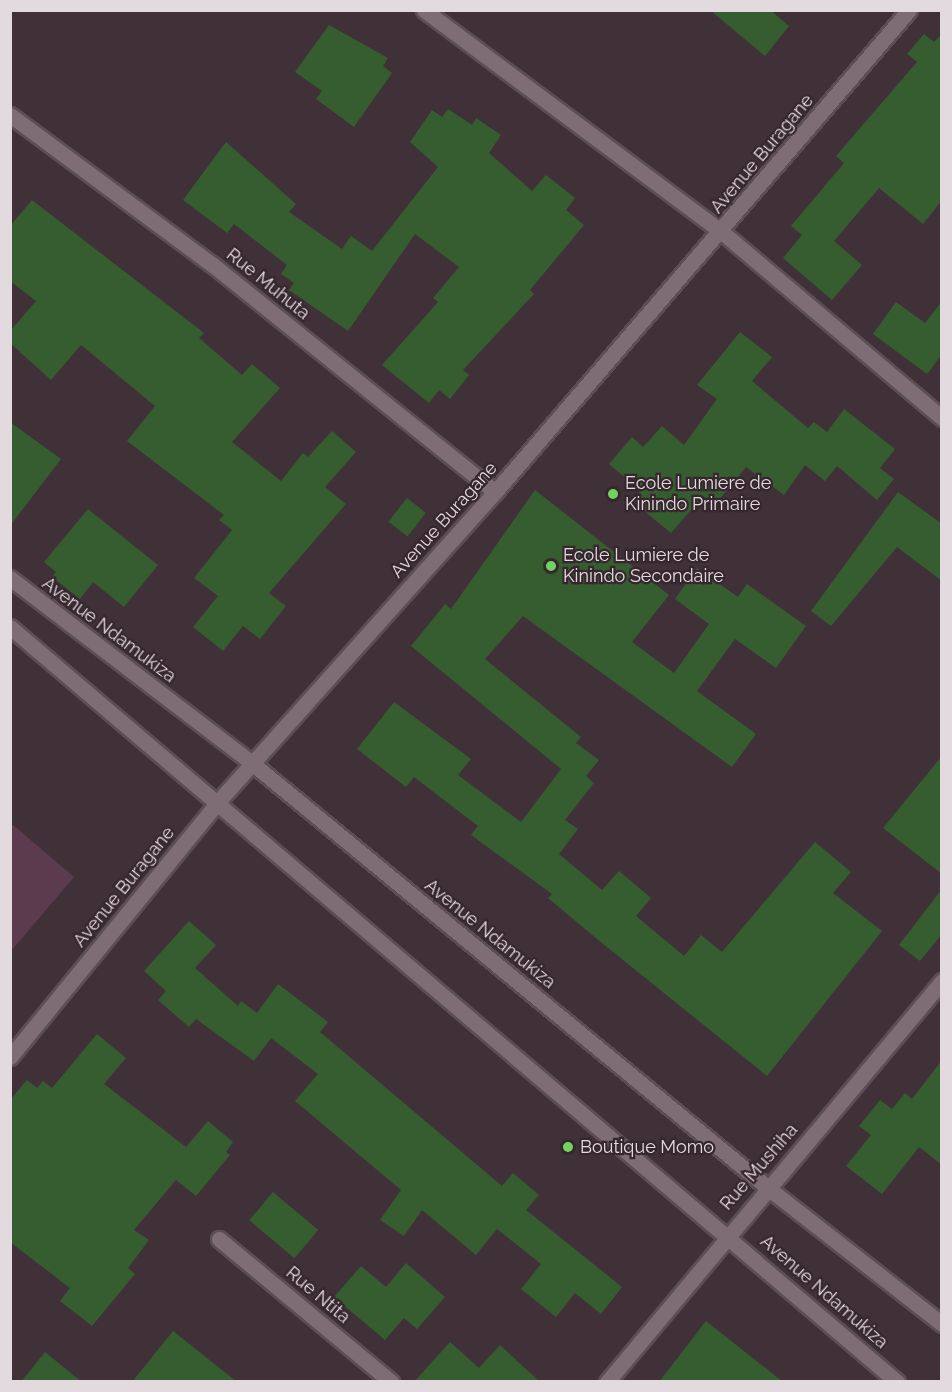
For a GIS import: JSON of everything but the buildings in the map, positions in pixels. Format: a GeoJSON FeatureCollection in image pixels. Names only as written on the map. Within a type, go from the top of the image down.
{"type":"FeatureCollection","features":[{"type":"Feature","properties":{"kind":"street"},"geometry":{"type":"LineString","coordinates":[[424,10],[722,232],[942,418]]}},
{"type":"Feature","properties":{"kind":"street","name":"Avenue Buragane"},"geometry":{"type":"LineString","coordinates":[[10,1057],[216,804],[495,492],[722,232],[909,10]]}},
{"type":"Feature","properties":{"kind":"street","name":"Rue Muhuta"},"geometry":{"type":"LineString","coordinates":[[10,115],[213,265],[495,492]]}},
{"type":"Feature","properties":{"kind":"street","name":"Avenue Ndamukiza"},"geometry":{"type":"LineString","coordinates":[[10,578],[253,764],[768,1188],[942,1324]]}},
{"type":"Feature","properties":{"kind":"street","name":"Avenue Ndamukiza"},"geometry":{"type":"LineString","coordinates":[[10,627],[216,804],[727,1233],[897,1382]]}},
{"type":"Feature","properties":{"kind":"street","name":"Rue Mushiha"},"geometry":{"type":"LineString","coordinates":[[607,1382],[727,1233],[768,1188],[942,981]]}},
{"type":"Feature","properties":{"kind":"street","name":"Rue Ntita"},"geometry":{"type":"LineString","coordinates":[[219,1239],[391,1382]]}},
{"type":"Feature","properties":{"kind":"shaded area"},"geometry":{"type":"Polygon","coordinates":[[[13,825],[74,877],[11,951],[10,827],[13,825]]]}},
{"type":"Feature","properties":{"kind":"place","name":"Ecole Lumiere de Kinindo Primaire"},"geometry":{"type":"Point","coordinates":[613,494]}},
{"type":"Feature","properties":{"kind":"place","name":"Ecole Lumiere de Kinindo Secondaire"},"geometry":{"type":"Point","coordinates":[551,566]}},
{"type":"Feature","properties":{"kind":"place","name":"Boutique Momo"},"geometry":{"type":"Point","coordinates":[568,1147]}}]}
